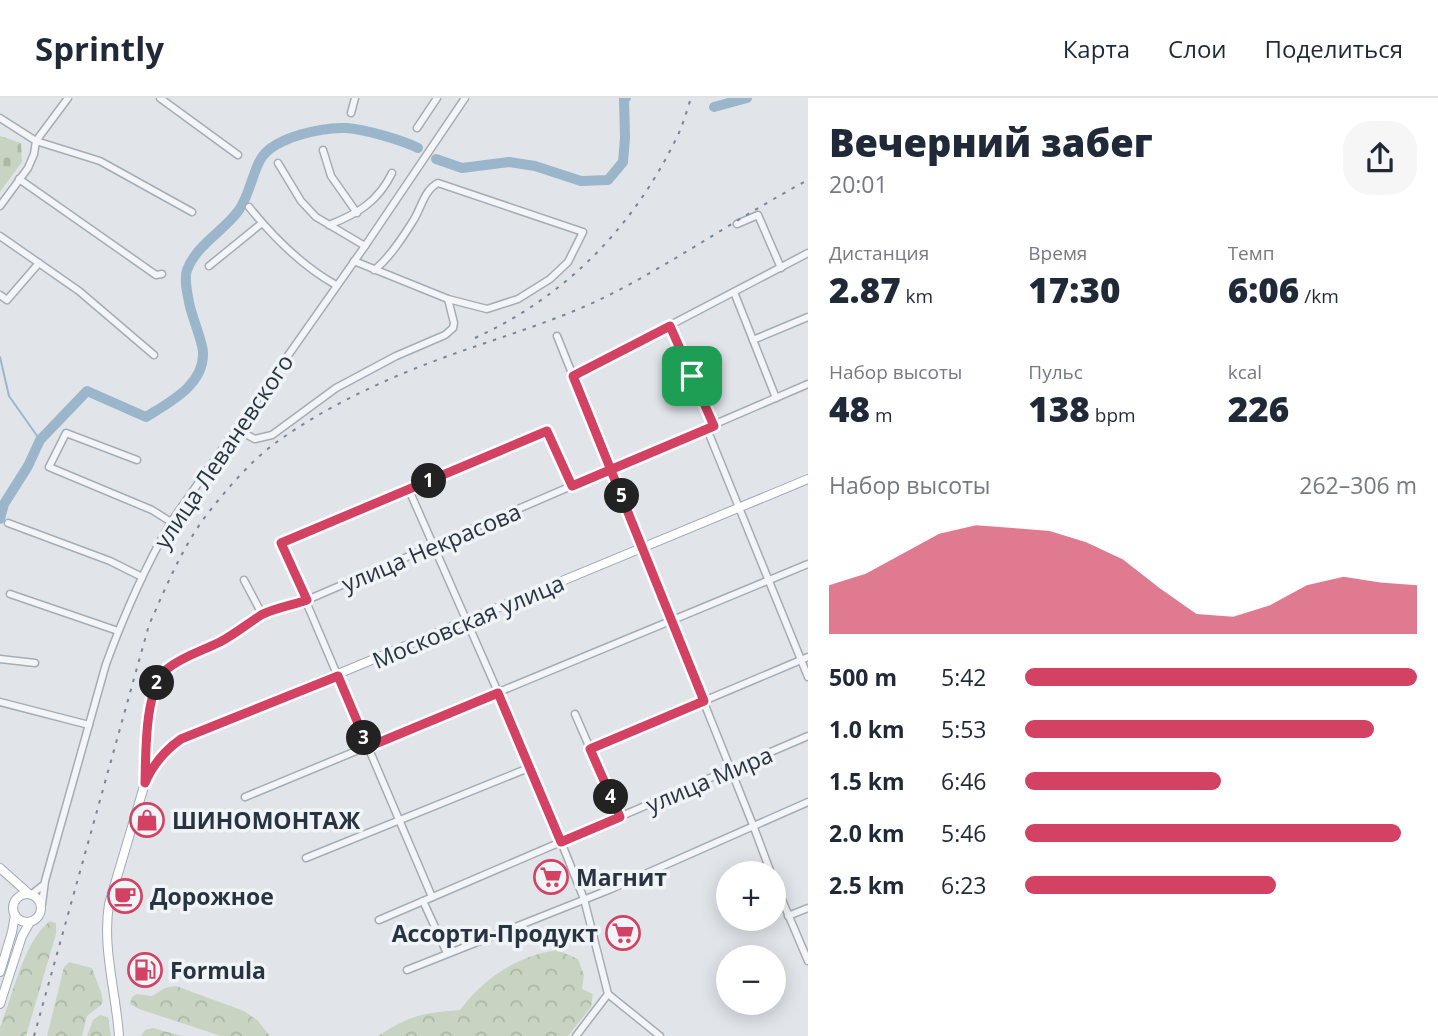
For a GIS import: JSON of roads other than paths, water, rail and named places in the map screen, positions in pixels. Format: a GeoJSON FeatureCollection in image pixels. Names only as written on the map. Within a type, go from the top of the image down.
{"type":"FeatureCollection","features":[{"type":"Feature","properties":{"kind":"main road","name":"Московская улица"},"geometry":{"type":"LineString","coordinates":[[120,1036],[107,951],[109,904],[145,783],[152,768],[167,749],[181,739],[808,479]]}},
{"type":"Feature","properties":{"kind":"main road"},"geometry":{"type":"LineString","coordinates":[[0,868],[41,904],[40,916],[30,922],[22,936],[0,1004]]}},
{"type":"Feature","properties":{"kind":"main road"},"geometry":{"type":"LineString","coordinates":[[0,972],[15,915],[13,907],[16,891],[12,879]]}},
{"type":"Feature","properties":{"kind":"main road"},"geometry":{"type":"LineString","coordinates":[[16,899],[30,894]]}},
{"type":"Feature","properties":{"kind":"main road"},"geometry":{"type":"LineString","coordinates":[[15,915],[23,922],[30,922]]}},
{"type":"Feature","properties":{"kind":"street"},"geometry":{"type":"LineString","coordinates":[[0,206],[32,161],[36,141],[68,98]]}},
{"type":"Feature","properties":{"kind":"street"},"geometry":{"type":"LineString","coordinates":[[160,98],[238,155]]}},
{"type":"Feature","properties":{"kind":"street"},"geometry":{"type":"LineString","coordinates":[[351,113],[355,98]]}},
{"type":"Feature","properties":{"kind":"street"},"geometry":{"type":"LineString","coordinates":[[417,128],[437,98]]}},
{"type":"Feature","properties":{"kind":"street","name":"улица Леваневского"},"geometry":{"type":"LineString","coordinates":[[41,904],[89,725],[118,631],[142,578],[172,522],[465,98]]}},
{"type":"Feature","properties":{"kind":"street"},"geometry":{"type":"LineString","coordinates":[[0,118],[36,141],[100,161],[191,212]]}},
{"type":"Feature","properties":{"kind":"street"},"geometry":{"type":"LineString","coordinates":[[323,150],[331,176],[357,213]]}},
{"type":"Feature","properties":{"kind":"street"},"geometry":{"type":"LineString","coordinates":[[278,163],[301,201],[329,225],[365,246]]}},
{"type":"Feature","properties":{"kind":"street"},"geometry":{"type":"LineString","coordinates":[[329,225],[357,213],[378,196],[392,173]]}},
{"type":"Feature","properties":{"kind":"street"},"geometry":{"type":"LineString","coordinates":[[19,179],[156,275],[162,274]]}},
{"type":"Feature","properties":{"kind":"street"},"geometry":{"type":"LineString","coordinates":[[354,261],[374,270],[448,299],[487,309],[518,299],[550,279],[568,262],[583,232],[443,183],[433,185],[414,220],[374,270]]}},
{"type":"Feature","properties":{"kind":"street"},"geometry":{"type":"LineString","coordinates":[[249,207],[310,270],[336,285]]}},
{"type":"Feature","properties":{"kind":"street"},"geometry":{"type":"LineString","coordinates":[[737,223],[758,215],[781,268]]}},
{"type":"Feature","properties":{"kind":"street"},"geometry":{"type":"LineString","coordinates":[[209,265],[262,223]]}},
{"type":"Feature","properties":{"kind":"street"},"geometry":{"type":"LineString","coordinates":[[0,236],[79,291],[154,355]]}},
{"type":"Feature","properties":{"kind":"street"},"geometry":{"type":"LineString","coordinates":[[573,376],[808,253]]}},
{"type":"Feature","properties":{"kind":"street"},"geometry":{"type":"LineString","coordinates":[[0,295],[7,300],[39,263]]}},
{"type":"Feature","properties":{"kind":"street"},"geometry":{"type":"LineString","coordinates":[[734,292],[776,398]]}},
{"type":"Feature","properties":{"kind":"street"},"geometry":{"type":"LineString","coordinates":[[236,429],[250,438],[265,438],[336,388],[396,356],[445,335],[453,328],[454,323],[454,314],[448,299]]}},
{"type":"Feature","properties":{"kind":"street"},"geometry":{"type":"LineString","coordinates":[[753,340],[808,317]]}},
{"type":"Feature","properties":{"kind":"street"},"geometry":{"type":"LineString","coordinates":[[670,326],[769,580],[805,658],[808,677]]}},
{"type":"Feature","properties":{"kind":"street"},"geometry":{"type":"LineString","coordinates":[[557,336],[766,861]]}},
{"type":"Feature","properties":{"kind":"street","name":"улица Некрасова"},"geometry":{"type":"LineString","coordinates":[[145,783],[148,725],[157,684],[166,670],[187,656],[237,632],[262,614],[307,600],[808,384]]}},
{"type":"Feature","properties":{"kind":"street"},"geometry":{"type":"LineString","coordinates":[[432,897],[281,543],[547,431],[572,486]]}},
{"type":"Feature","properties":{"kind":"street"},"geometry":{"type":"LineString","coordinates":[[137,460],[66,433],[48,467],[152,510],[172,522]]}},
{"type":"Feature","properties":{"kind":"street"},"geometry":{"type":"LineString","coordinates":[[408,490],[531,767],[584,899],[608,994],[660,1036]]}},
{"type":"Feature","properties":{"kind":"street"},"geometry":{"type":"LineString","coordinates":[[8,523],[110,561],[142,578]]}},
{"type":"Feature","properties":{"kind":"street"},"geometry":{"type":"LineString","coordinates":[[245,797],[808,564]]}},
{"type":"Feature","properties":{"kind":"street"},"geometry":{"type":"LineString","coordinates":[[244,580],[262,614]]}},
{"type":"Feature","properties":{"kind":"street"},"geometry":{"type":"LineString","coordinates":[[10,594],[118,631]]}},
{"type":"Feature","properties":{"kind":"street"},"geometry":{"type":"LineString","coordinates":[[590,749],[805,658]]}},
{"type":"Feature","properties":{"kind":"street"},"geometry":{"type":"LineString","coordinates":[[0,659],[35,663]]}},
{"type":"Feature","properties":{"kind":"street"},"geometry":{"type":"LineString","coordinates":[[0,702],[89,725]]}},
{"type":"Feature","properties":{"kind":"street"},"geometry":{"type":"LineString","coordinates":[[575,714],[620,817]]}},
{"type":"Feature","properties":{"kind":"street","name":"улица Мира"},"geometry":{"type":"LineString","coordinates":[[379,920],[808,736]]}},
{"type":"Feature","properties":{"kind":"street"},"geometry":{"type":"LineString","coordinates":[[306,858],[531,767]]}},
{"type":"Feature","properties":{"kind":"street"},"geometry":{"type":"LineString","coordinates":[[407,970],[628,882],[808,802]]}},
{"type":"Feature","properties":{"kind":"street","name":"улица Леваневского"},"geometry":{"type":"LineString","coordinates":[[30,894],[45,881]]}},
{"type":"Feature","properties":{"kind":"street"},"geometry":{"type":"LineString","coordinates":[[423,901],[447,953]]}},
{"type":"Feature","properties":{"kind":"street"},"geometry":{"type":"LineString","coordinates":[[788,916],[808,908]]}},
{"type":"Feature","properties":{"kind":"street"},"geometry":{"type":"LineString","coordinates":[[786,911],[808,961]]}},
{"type":"Feature","properties":{"kind":"street"},"geometry":{"type":"LineString","coordinates":[[576,1036],[608,994]]}},
{"type":"Feature","properties":{"kind":"waterway"},"geometry":{"type":"LineString","coordinates":[[436,159],[462,168],[509,162],[535,166],[581,181],[608,180],[623,162],[626,98]]}},
{"type":"Feature","properties":{"kind":"waterway"},"geometry":{"type":"LineString","coordinates":[[714,107],[747,98]]}},
{"type":"Feature","properties":{"kind":"waterway"},"geometry":{"type":"LineString","coordinates":[[0,519],[4,504],[28,466],[40,440],[87,391],[146,417],[175,399],[192,383],[202,364],[203,353],[187,294],[187,270],[197,253],[239,210],[259,162],[269,150],[301,135],[325,129],[346,128],[383,135],[418,148]]}},
{"type":"Feature","properties":{"kind":"waterway"},"geometry":{"type":"LineString","coordinates":[[0,357],[9,396],[40,440]]}},
{"type":"Feature","properties":{"kind":"railway"},"geometry":{"type":"LineString","coordinates":[[475,338],[537,303],[591,258],[615,233],[656,175],[679,132],[691,98]]}},
{"type":"Feature","properties":{"kind":"railway"},"geometry":{"type":"LineString","coordinates":[[34,1036],[149,625],[190,540],[208,513],[239,476],[274,444],[336,405],[425,365],[597,301],[651,273],[808,180]]}},
{"type":"Feature","properties":{"kind":"place","name":"ШИНОМОНТАЖ"},"geometry":{"type":"Point","coordinates":[147,820]}},
{"type":"Feature","properties":{"kind":"place","name":"Магнит"},"geometry":{"type":"Point","coordinates":[551,877]}},
{"type":"Feature","properties":{"kind":"place","name":"Дорожное"},"geometry":{"type":"Point","coordinates":[125,896]}},
{"type":"Feature","properties":{"kind":"place","name":"Ассорти-Продукт"},"geometry":{"type":"Point","coordinates":[623,933]}},
{"type":"Feature","properties":{"kind":"place","name":"Formula"},"geometry":{"type":"Point","coordinates":[145,970]}}]}
